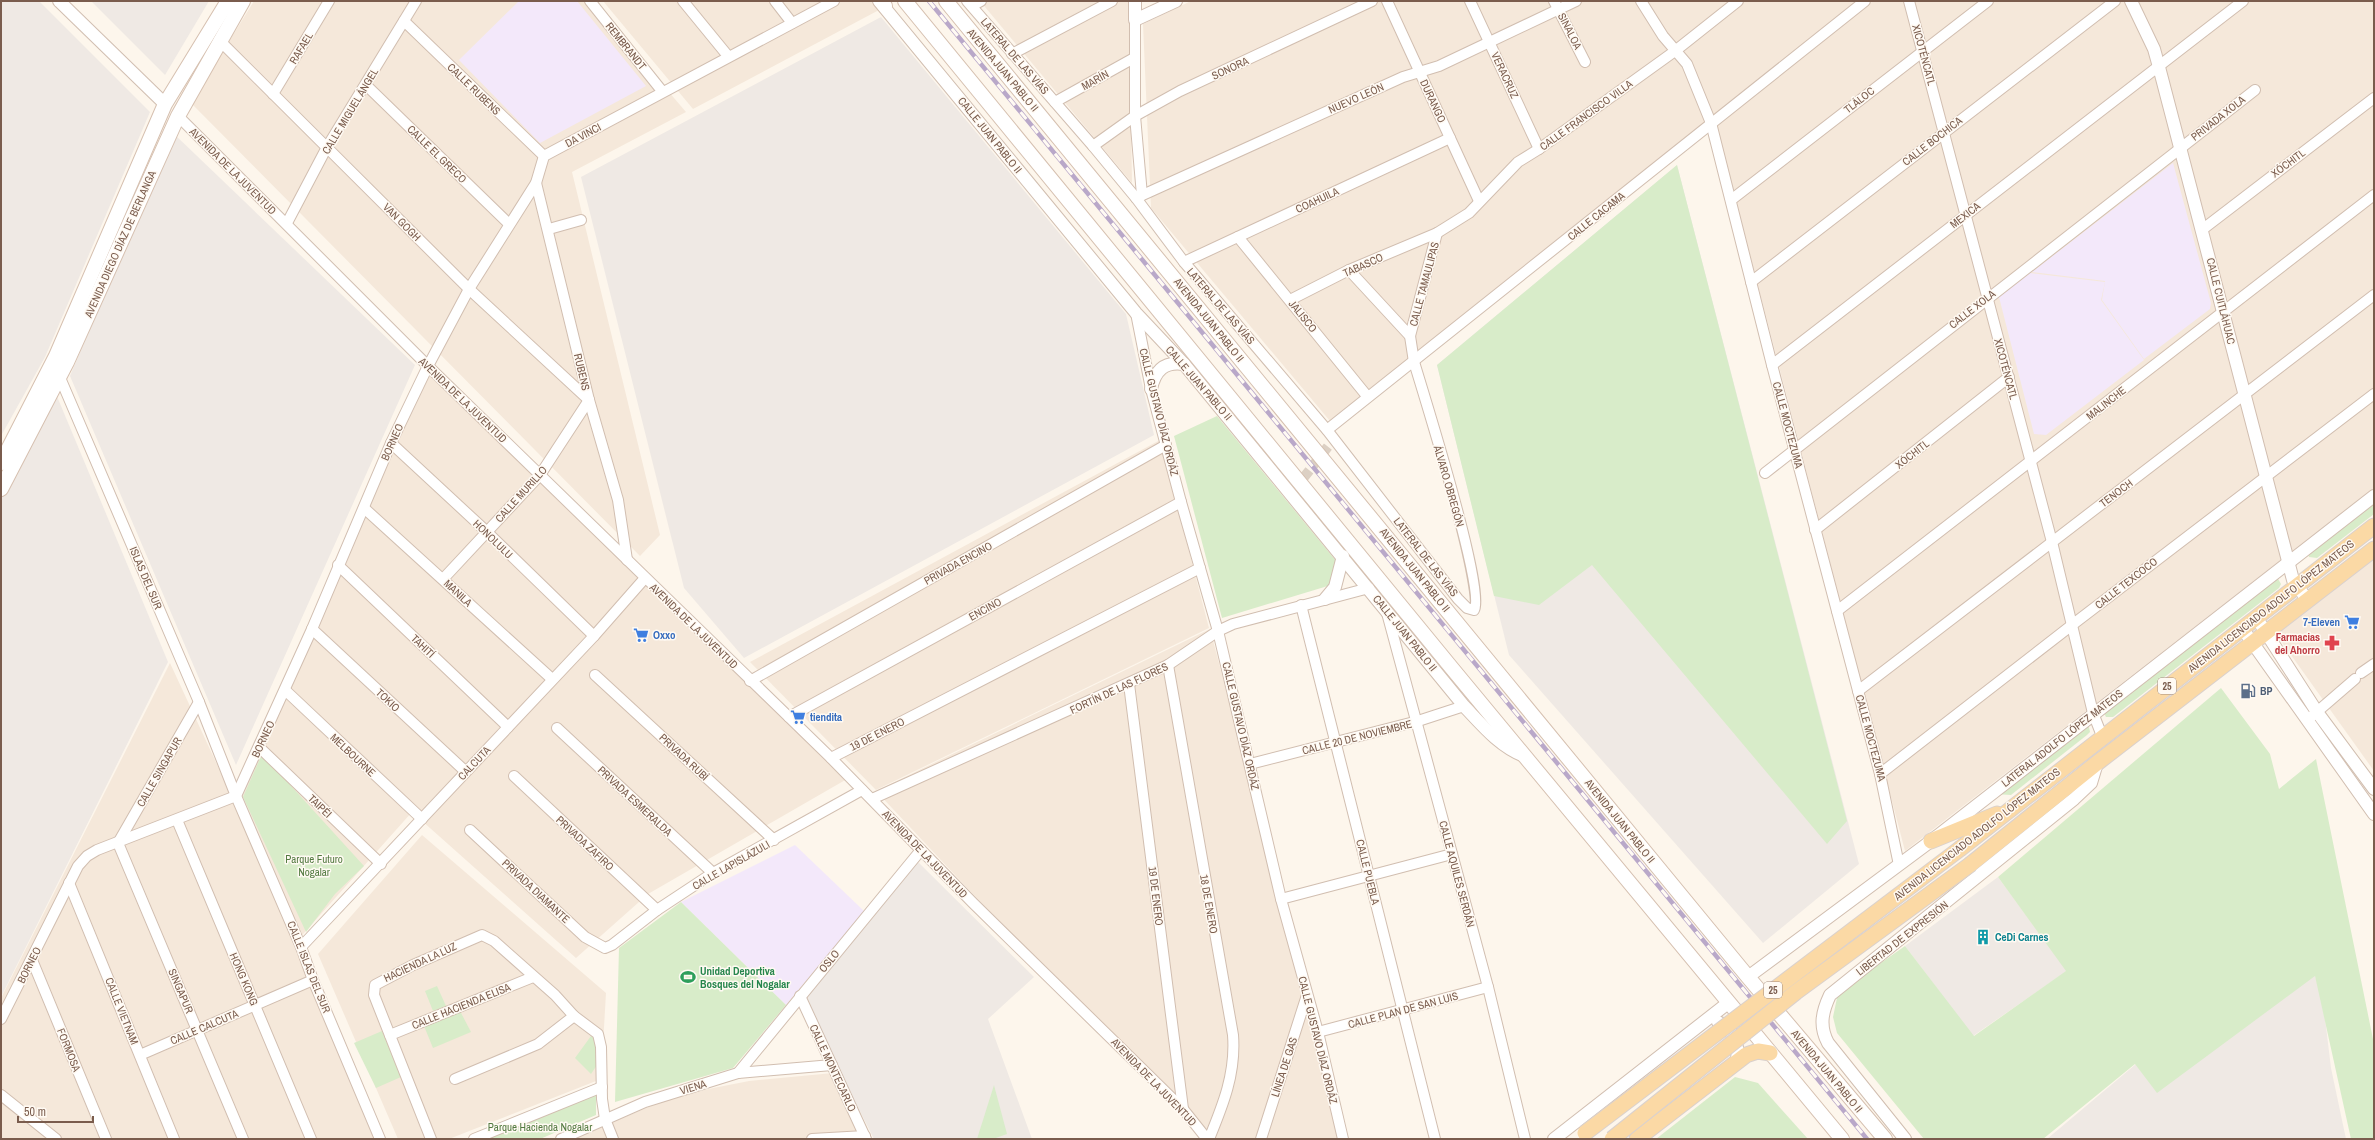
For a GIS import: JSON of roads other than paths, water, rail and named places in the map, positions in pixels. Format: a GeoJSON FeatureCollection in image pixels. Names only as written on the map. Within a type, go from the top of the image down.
{"type":"FeatureCollection","features":[{"type":"Feature","properties":{"kind":"main road","name":"AVENIDA DIEGO DÍAZ DE BERLANGA"},"geometry":{"type":"LineString","coordinates":[[1,463],[53,362],[165,104],[228,1]]}},
{"type":"Feature","properties":{"kind":"main road","name":"AVENIDA DIEGO DÍAZ DE BERLANGA"},"geometry":{"type":"LineString","coordinates":[[1,489],[60,376],[178,116],[219,40],[243,1]]}},
{"type":"Feature","properties":{"kind":"main road"},"geometry":{"type":"LineString","coordinates":[[905,1],[1525,757],[1842,1139]]}},
{"type":"Feature","properties":{"kind":"main road","name":"AVENIDA JUAN PABLO II"},"geometry":{"type":"LineString","coordinates":[[946,1],[1748,977],[1885,1139]]}},
{"type":"Feature","properties":{"kind":"main road","name":"AVENIDA LICENCIADO ADOLFO LÓPEZ MATEOS"},"geometry":{"type":"LineString","coordinates":[[1581,1136],[2015,807],[2102,736],[2374,526]]}},
{"type":"Feature","properties":{"kind":"main road","name":"AVENIDA LICENCIADO ADOLFO LÓPEZ MATEOS"},"geometry":{"type":"LineString","coordinates":[[1612,1139],[1796,992],[1971,864],[2097,763],[2374,549]]}},
{"type":"Feature","properties":{"kind":"main road"},"geometry":{"type":"LineString","coordinates":[[1931,841],[2015,807]]}},
{"type":"Feature","properties":{"kind":"main road"},"geometry":{"type":"LineString","coordinates":[[1637,1139],[1737,1061],[1753,1052],[1770,1053]]}},
{"type":"Feature","properties":{"kind":"street"},"geometry":{"type":"LineString","coordinates":[[58,1],[165,104]]}},
{"type":"Feature","properties":{"kind":"street","name":"RAFAEL"},"geometry":{"type":"LineString","coordinates":[[273,94],[330,1]]}},
{"type":"Feature","properties":{"kind":"street","name":"CALLE MIGUEL ÁNGEL"},"geometry":{"type":"LineString","coordinates":[[287,223],[327,147],[416,1]]}},
{"type":"Feature","properties":{"kind":"street","name":"REMBRANDT"},"geometry":{"type":"LineString","coordinates":[[590,1],[662,91]]}},
{"type":"Feature","properties":{"kind":"street"},"geometry":{"type":"LineString","coordinates":[[683,1],[728,56]]}},
{"type":"Feature","properties":{"kind":"street"},"geometry":{"type":"LineString","coordinates":[[775,1],[792,23]]}},
{"type":"Feature","properties":{"kind":"street","name":"DA VINCI"},"geometry":{"type":"LineString","coordinates":[[544,156],[662,91],[834,1]]}},
{"type":"Feature","properties":{"kind":"street"},"geometry":{"type":"LineString","coordinates":[[969,4],[981,1]]}},
{"type":"Feature","properties":{"kind":"street"},"geometry":{"type":"LineString","coordinates":[[1012,54],[1112,1]]}},
{"type":"Feature","properties":{"kind":"street"},"geometry":{"type":"LineString","coordinates":[[1135,1],[1135,116],[1139,197]]}},
{"type":"Feature","properties":{"kind":"street"},"geometry":{"type":"LineString","coordinates":[[1135,20],[1176,1]]}},
{"type":"Feature","properties":{"kind":"street","name":"SONORA"},"geometry":{"type":"LineString","coordinates":[[1093,146],[1135,116],[1180,91],[1372,1]]}},
{"type":"Feature","properties":{"kind":"street","name":"DURANGO"},"geometry":{"type":"LineString","coordinates":[[1387,1],[1479,200]]}},
{"type":"Feature","properties":{"kind":"street","name":"VERACRUZ"},"geometry":{"type":"LineString","coordinates":[[1470,1],[1539,149]]}},
{"type":"Feature","properties":{"kind":"street","name":"NUEVO LEÓN"},"geometry":{"type":"LineString","coordinates":[[1139,197],[1403,77],[1420,73],[1490,42],[1556,5],[1576,1]]}},
{"type":"Feature","properties":{"kind":"street","name":"CALLE MOCTEZUMA"},"geometry":{"type":"LineString","coordinates":[[1640,1],[1675,51],[1687,64],[1711,123],[1772,365],[1880,774],[1899,865]]}},
{"type":"Feature","properties":{"kind":"street","name":"CALLE CACAMA"},"geometry":{"type":"LineString","coordinates":[[1327,430],[1865,1]]}},
{"type":"Feature","properties":{"kind":"street","name":"XICOTÉNCATL"},"geometry":{"type":"LineString","coordinates":[[1909,1],[2052,542],[2093,713],[2102,736]]}},
{"type":"Feature","properties":{"kind":"street","name":"TLÁLOC"},"geometry":{"type":"LineString","coordinates":[[1731,200],[1988,1]]}},
{"type":"Feature","properties":{"kind":"street","name":"CALLE BOCHICA"},"geometry":{"type":"LineString","coordinates":[[1751,282],[1944,131],[2115,1]]}},
{"type":"Feature","properties":{"kind":"street","name":"CALLE CUITLÁHUAC"},"geometry":{"type":"LineString","coordinates":[[2131,1],[2154,49],[2182,147],[2289,562],[2296,586],[2308,601]]}},
{"type":"Feature","properties":{"kind":"street","name":"MEXICA"},"geometry":{"type":"LineString","coordinates":[[1772,365],[2243,1]]}},
{"type":"Feature","properties":{"kind":"street","name":"CALLE FRANCISCO VILLA"},"geometry":{"type":"LineString","coordinates":[[1437,233],[1469,213],[1479,200],[1518,162],[1539,149],[1675,51],[1736,2]]}},
{"type":"Feature","properties":{"kind":"street","name":"CALLE JUAN PABLO II"},"geometry":{"type":"LineString","coordinates":[[882,3],[1136,313],[1184,364],[1292,492],[1464,706],[1495,738],[1514,752],[1525,757]]}},
{"type":"Feature","properties":{"kind":"street","name":"LATERAL DE LAS VÍAS"},"geometry":{"type":"LineString","coordinates":[[969,4],[1139,197],[1184,262],[1327,430],[1332,442],[1458,599],[1467,608],[1474,610]]}},
{"type":"Feature","properties":{"kind":"street","name":"SINALOA"},"geometry":{"type":"LineString","coordinates":[[1556,5],[1585,62]]}},
{"type":"Feature","properties":{"kind":"street","name":"CALLE RUBENS"},"geometry":{"type":"LineString","coordinates":[[404,21],[544,156]]}},
{"type":"Feature","properties":{"kind":"street","name":"VAN GOGH"},"geometry":{"type":"LineString","coordinates":[[219,40],[469,289],[589,400]]}},
{"type":"Feature","properties":{"kind":"street","name":"MARÍN"},"geometry":{"type":"LineString","coordinates":[[1055,102],[1134,58]]}},
{"type":"Feature","properties":{"kind":"street","name":"CALLE EL GRECO"},"geometry":{"type":"LineString","coordinates":[[366,85],[509,224]]}},
{"type":"Feature","properties":{"kind":"street","name":"PRIVADA XOLA"},"geometry":{"type":"LineString","coordinates":[[2182,147],[2255,90]]}},
{"type":"Feature","properties":{"kind":"street","name":"XÓCHITL"},"geometry":{"type":"LineString","coordinates":[[2202,229],[2374,98]]}},
{"type":"Feature","properties":{"kind":"street","name":"AVENIDA DE LA JUVENTUD"},"geometry":{"type":"LineString","coordinates":[[178,116],[287,223],[428,366],[750,681],[831,758],[921,850],[1183,1109],[1208,1139]]}},
{"type":"Feature","properties":{"kind":"street","name":"COAHUILA"},"geometry":{"type":"LineString","coordinates":[[1184,262],[1450,138]]}},
{"type":"Feature","properties":{"kind":"street","name":"CALLE XOLA"},"geometry":{"type":"LineString","coordinates":[[1765,473],[1794,448],[2182,147]]}},
{"type":"Feature","properties":{"kind":"street"},"geometry":{"type":"LineString","coordinates":[[428,366],[469,289],[536,183],[544,156]]}},
{"type":"Feature","properties":{"kind":"street","name":"RUBENS"},"geometry":{"type":"LineString","coordinates":[[536,183],[549,229],[589,400],[618,500],[627,560]]}},
{"type":"Feature","properties":{"kind":"street","name":"MALINCHE"},"geometry":{"type":"LineString","coordinates":[[1837,611],[2374,195]]}},
{"type":"Feature","properties":{"kind":"street"},"geometry":{"type":"LineString","coordinates":[[549,229],[581,220]]}},
{"type":"Feature","properties":{"kind":"street","name":"TABASCO"},"geometry":{"type":"LineString","coordinates":[[1290,300],[1349,270],[1437,233]]}},
{"type":"Feature","properties":{"kind":"street","name":"CALLE TAMAULIPAS"},"geometry":{"type":"LineString","coordinates":[[1410,336],[1437,233]]}},
{"type":"Feature","properties":{"kind":"street","name":"JALISCO"},"geometry":{"type":"LineString","coordinates":[[1238,237],[1368,396]]}},
{"type":"Feature","properties":{"kind":"street"},"geometry":{"type":"LineString","coordinates":[[1349,270],[1410,336]]}},
{"type":"Feature","properties":{"kind":"street","name":"TENOCH"},"geometry":{"type":"LineString","coordinates":[[1858,691],[2374,295]]}},
{"type":"Feature","properties":{"kind":"street","name":"CALLE GUSTAVO DÍAZ ORDÁZ"},"geometry":{"type":"LineString","coordinates":[[1136,313],[1151,389],[1181,502],[1218,631],[1281,899],[1318,1032],[1343,1139]]}},
{"type":"Feature","properties":{"kind":"street","name":"ÁLVARO OBREGÓN"},"geometry":{"type":"LineString","coordinates":[[1410,336],[1414,362],[1467,547],[1476,594],[1474,610]]}},
{"type":"Feature","properties":{"kind":"street","name":"ISLAS DEL SUR"},"geometry":{"type":"LineString","coordinates":[[53,362],[199,702],[236,796]]}},
{"type":"Feature","properties":{"kind":"street"},"geometry":{"type":"LineString","coordinates":[[1151,389],[1154,377],[1159,370],[1176,363],[1184,364]]}},
{"type":"Feature","properties":{"kind":"street","name":"BORNEO"},"geometry":{"type":"LineString","coordinates":[[1,1019],[32,960],[69,883],[78,866],[87,856],[236,796],[312,629],[391,443],[428,366]]}},
{"type":"Feature","properties":{"kind":"street","name":"XÓCHITL"},"geometry":{"type":"LineString","coordinates":[[1816,530],[2009,377]]}},
{"type":"Feature","properties":{"kind":"street","name":"CALLE TEXCOCO"},"geometry":{"type":"LineString","coordinates":[[1880,774],[2374,394]]}},
{"type":"Feature","properties":{"kind":"street","name":"CALLE MURILLO"},"geometry":{"type":"LineString","coordinates":[[443,579],[540,475],[589,400]]}},
{"type":"Feature","properties":{"kind":"street","name":"HONOLULU"},"geometry":{"type":"LineString","coordinates":[[391,443],[487,532],[594,636]]}},
{"type":"Feature","properties":{"kind":"street","name":"PRIVADA ENCINO"},"geometry":{"type":"LineString","coordinates":[[750,681],[1166,445]]}},
{"type":"Feature","properties":{"kind":"street","name":"LATERAL ADOLFO LÓPEZ MATEOS"},"geometry":{"type":"LineString","coordinates":[[1748,977],[1931,841],[2093,713],[2374,496]]}},
{"type":"Feature","properties":{"kind":"street","name":"ENCINO"},"geometry":{"type":"LineString","coordinates":[[789,717],[1181,502]]}},
{"type":"Feature","properties":{"kind":"street","name":"MANILA"},"geometry":{"type":"LineString","coordinates":[[364,508],[552,679]]}},
{"type":"Feature","properties":{"kind":"street"},"geometry":{"type":"LineString","coordinates":[[1325,599],[1335,587],[1343,556]]}},
{"type":"Feature","properties":{"kind":"street","name":"TAHITÍ"},"geometry":{"type":"LineString","coordinates":[[338,565],[508,727]]}},
{"type":"Feature","properties":{"kind":"street","name":"19 DE ENERO"},"geometry":{"type":"LineString","coordinates":[[831,758],[1200,568]]}},
{"type":"Feature","properties":{"kind":"street","name":"CALCUTA"},"geometry":{"type":"LineString","coordinates":[[301,947],[381,864],[465,771],[594,636],[645,578]]}},
{"type":"Feature","properties":{"kind":"street","name":"FORTÍN DE LAS FLORES"},"geometry":{"type":"LineString","coordinates":[[872,799],[1129,684],[1168,665],[1218,631],[1233,624],[1369,588]]}},
{"type":"Feature","properties":{"kind":"street","name":"CALLE PUEBLA"},"geometry":{"type":"LineString","coordinates":[[1301,605],[1334,742],[1435,1139]]}},
{"type":"Feature","properties":{"kind":"street","name":"CALLE AQUILES SERDÁN"},"geometry":{"type":"LineString","coordinates":[[1386,610],[1418,721],[1526,1139]]}},
{"type":"Feature","properties":{"kind":"street"},"geometry":{"type":"LineString","coordinates":[[2256,617],[2268,632],[2317,712],[2374,789]]}},
{"type":"Feature","properties":{"kind":"street"},"geometry":{"type":"LineString","coordinates":[[2242,628],[2374,814]]}},
{"type":"Feature","properties":{"kind":"street","name":"TOKIO"},"geometry":{"type":"LineString","coordinates":[[312,629],[465,771]]}},
{"type":"Feature","properties":{"kind":"street"},"geometry":{"type":"LineString","coordinates":[[2306,720],[2374,664]]}},
{"type":"Feature","properties":{"kind":"street","name":"18 DE ENERO"},"geometry":{"type":"LineString","coordinates":[[1168,665],[1234,1042],[1231,1080],[1208,1139]]}},
{"type":"Feature","properties":{"kind":"street","name":"PRIVADA RUBÍ"},"geometry":{"type":"LineString","coordinates":[[595,675],[774,840]]}},
{"type":"Feature","properties":{"kind":"street","name":"19 DE ENERO"},"geometry":{"type":"LineString","coordinates":[[1129,684],[1183,1109]]}},
{"type":"Feature","properties":{"kind":"street","name":"MELBOURNE"},"geometry":{"type":"LineString","coordinates":[[285,690],[422,819]]}},
{"type":"Feature","properties":{"kind":"street","name":"CALLE SINGAPUR"},"geometry":{"type":"LineString","coordinates":[[118,843],[199,702]]}},
{"type":"Feature","properties":{"kind":"street","name":"CALLE 20 DE NOVIEMBRE"},"geometry":{"type":"LineString","coordinates":[[1250,764],[1418,721],[1464,706]]}},
{"type":"Feature","properties":{"kind":"street","name":"PRIVADA ESMERALDA"},"geometry":{"type":"LineString","coordinates":[[557,728],[713,873]]}},
{"type":"Feature","properties":{"kind":"street","name":"TAIPÉI"},"geometry":{"type":"LineString","coordinates":[[259,747],[381,864]]}},
{"type":"Feature","properties":{"kind":"street","name":"LIBERTAD DE EXPRESIÓN"},"geometry":{"type":"LineString","coordinates":[[1905,1139],[1828,1043],[1822,1025],[1824,1009],[1830,995],[2074,799],[2091,783],[2097,763]]}},
{"type":"Feature","properties":{"kind":"street","name":"PRIVADA ZAFIRO"},"geometry":{"type":"LineString","coordinates":[[514,776],[657,910]]}},
{"type":"Feature","properties":{"kind":"street","name":"CALLE LAPISLÁZULI"},"geometry":{"type":"LineString","coordinates":[[605,948],[612,945],[657,910],[713,873],[862,790]]}},
{"type":"Feature","properties":{"kind":"street","name":"CALLE ISLAS DEL SUR"},"geometry":{"type":"LineString","coordinates":[[236,796],[301,947],[313,980],[380,1139]]}},
{"type":"Feature","properties":{"kind":"street","name":"HONG KONG"},"geometry":{"type":"LineString","coordinates":[[177,820],[311,1139]]}},
{"type":"Feature","properties":{"kind":"street","name":"PRIVADA DIAMANTE"},"geometry":{"type":"LineString","coordinates":[[470,830],[585,937],[605,948]]}},
{"type":"Feature","properties":{"kind":"street","name":"SINGAPUR"},"geometry":{"type":"LineString","coordinates":[[118,843],[243,1139]]}},
{"type":"Feature","properties":{"kind":"street","name":"OSLO"},"geometry":{"type":"LineString","coordinates":[[738,1073],[921,850]]}},
{"type":"Feature","properties":{"kind":"street"},"geometry":{"type":"LineString","coordinates":[[1281,899],[1452,854]]}},
{"type":"Feature","properties":{"kind":"street","name":"CALLE VIETNAM"},"geometry":{"type":"LineString","coordinates":[[69,883],[174,1139]]}},
{"type":"Feature","properties":{"kind":"street","name":"HACIENDA LA LUZ"},"geometry":{"type":"LineString","coordinates":[[432,1139],[374,995],[378,982],[478,935],[484,935],[494,941],[555,995],[574,1016],[593,1029],[600,1039],[605,1119],[613,1139]]}},
{"type":"Feature","properties":{"kind":"street","name":"FORMOSA"},"geometry":{"type":"LineString","coordinates":[[32,960],[106,1139]]}},
{"type":"Feature","properties":{"kind":"street","name":"CALLE HACIENDA ELISA"},"geometry":{"type":"LineString","coordinates":[[390,1035],[533,977]]}},
{"type":"Feature","properties":{"kind":"street","name":"CALLE CALCUTA"},"geometry":{"type":"LineString","coordinates":[[140,1055],[313,980]]}},
{"type":"Feature","properties":{"kind":"street","name":"CALLE PLAN DE SAN LUIS"},"geometry":{"type":"LineString","coordinates":[[1318,1032],[1488,988]]}},
{"type":"Feature","properties":{"kind":"street","name":"LÍNEA DE GAS"},"geometry":{"type":"LineString","coordinates":[[1261,1139],[1307,995]]}},
{"type":"Feature","properties":{"kind":"street","name":"CALLE MONTECARLO"},"geometry":{"type":"LineString","coordinates":[[800,996],[865,1138]]}},
{"type":"Feature","properties":{"kind":"street"},"geometry":{"type":"LineString","coordinates":[[1554,1139],[1728,1003]]}},
{"type":"Feature","properties":{"kind":"street"},"geometry":{"type":"LineString","coordinates":[[455,1079],[538,1044],[574,1016]]}},
{"type":"Feature","properties":{"kind":"street"},"geometry":{"type":"LineString","coordinates":[[1706,1019],[1720,1023],[1732,1033],[1736,1041],[1737,1061]]}},
{"type":"Feature","properties":{"kind":"street","name":"VIENA"},"geometry":{"type":"LineString","coordinates":[[561,1139],[645,1102],[738,1073],[832,1065]]}},
{"type":"Feature","properties":{"kind":"street"},"geometry":{"type":"LineString","coordinates":[[474,1139],[602,1087]]}},
{"type":"Feature","properties":{"kind":"street"},"geometry":{"type":"LineString","coordinates":[[1,1094],[56,1139]]}},
{"type":"Feature","properties":{"kind":"street"},"geometry":{"type":"LineString","coordinates":[[812,1139],[865,1138]]}},
{"type":"Feature","properties":{"kind":"tunnel"},"geometry":{"type":"LineString","coordinates":[[1294,490],[1330,444]]}},
{"type":"Feature","properties":{"kind":"railway"},"geometry":{"type":"LineString","coordinates":[[929,1],[1867,1139]]}},
{"type":"Feature","properties":{"kind":"place","name":"7-Eleven"},"geometry":{"type":"Point","coordinates":[2352,622]}},
{"type":"Feature","properties":{"kind":"place","name":"Oxxo"},"geometry":{"type":"Point","coordinates":[641,635]}},
{"type":"Feature","properties":{"kind":"place","name":"Farmacias del Ahorro"},"geometry":{"type":"Point","coordinates":[2332,643]}},
{"type":"Feature","properties":{"kind":"place","name":"BP"},"geometry":{"type":"Point","coordinates":[2248,691]}},
{"type":"Feature","properties":{"kind":"place","name":"tiendita"},"geometry":{"type":"Point","coordinates":[798,717]}},
{"type":"Feature","properties":{"kind":"place","name":"CeDi Carnes"},"geometry":{"type":"Point","coordinates":[1983,937]}},
{"type":"Feature","properties":{"kind":"place","name":"Unidad Deportiva Bosques del Nogalar"},"geometry":{"type":"Point","coordinates":[688,977]}},
{"type":"Feature","properties":{"kind":"park label","name":"Parque Futuro Nogalar"},"geometry":{"type":"Point","coordinates":[314,865]}},
{"type":"Feature","properties":{"kind":"park label","name":"Parque Hacienda Nogalar"},"geometry":{"type":"Point","coordinates":[540,1127]}}]}
